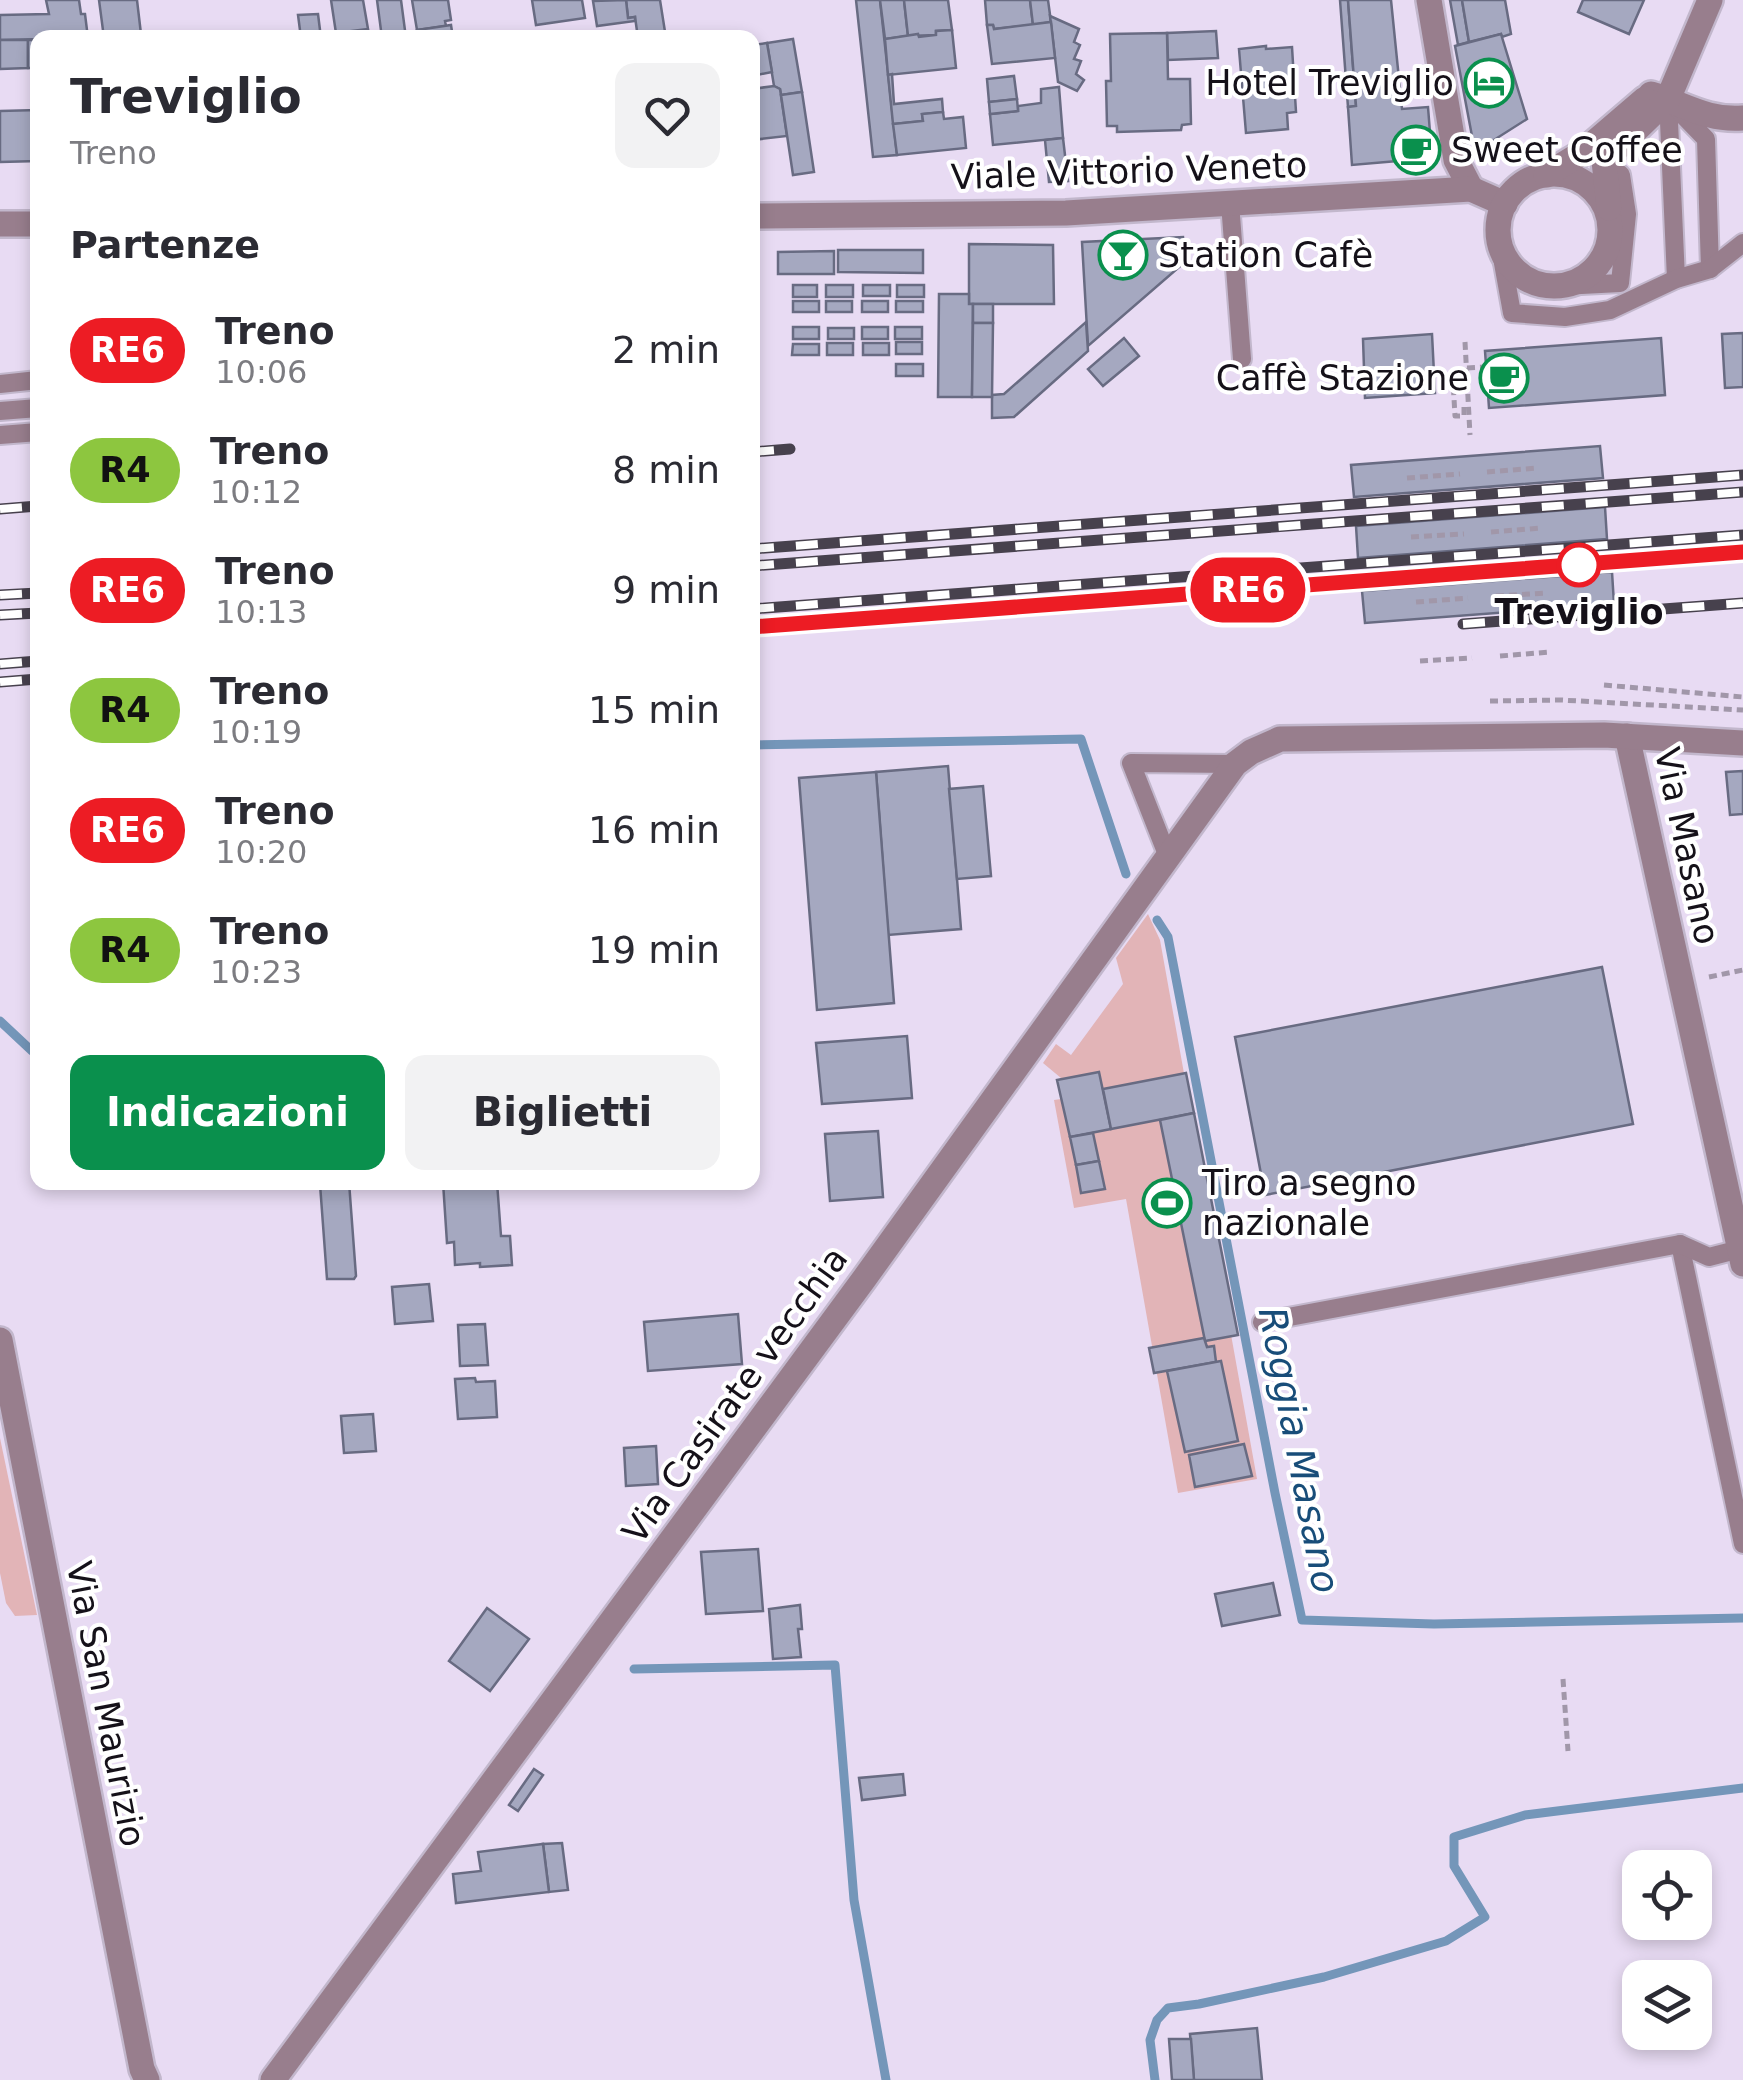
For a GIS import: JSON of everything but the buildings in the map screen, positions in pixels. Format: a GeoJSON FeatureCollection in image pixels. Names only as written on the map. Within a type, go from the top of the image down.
{"type":"FeatureCollection","features":[{"type":"Feature","properties":{"kind":"street"},"geometry":{"type":"LineString","coordinates":[[1429,0],[1456,160],[1470,189]]}},
{"type":"Feature","properties":{"kind":"street"},"geometry":{"type":"LineString","coordinates":[[1660,96],[1582,154],[1522,185],[1505,204],[1498,226],[1499,241],[1508,262],[1525,278],[1562,286],[1578,281],[1598,266],[1607,250],[1610,223],[1604,161],[1660,96],[1685,62],[1710,0]]}},
{"type":"Feature","properties":{"kind":"street"},"geometry":{"type":"LineString","coordinates":[[1660,96],[1704,116],[1742,121]]}},
{"type":"Feature","properties":{"kind":"street"},"geometry":{"type":"LineString","coordinates":[[1545,175],[1569,176],[1589,186],[1603,202],[1610,223]]}},
{"type":"Feature","properties":{"kind":"street","name":"Viale Vittorio Veneto"},"geometry":{"type":"LineString","coordinates":[[760,216],[1066,214],[1470,189],[1505,204]]}},
{"type":"Feature","properties":{"kind":"street"},"geometry":{"type":"LineString","coordinates":[[0,224],[30,224]]}},
{"type":"Feature","properties":{"kind":"street"},"geometry":{"type":"LineString","coordinates":[[1243,758],[1280,739],[1628,736],[1743,742]]}},
{"type":"Feature","properties":{"kind":"street","name":"Via Masano"},"geometry":{"type":"LineString","coordinates":[[1628,736],[1742,1257]]}},
{"type":"Feature","properties":{"kind":"street","name":"Via Casirate vecchia"},"geometry":{"type":"LineString","coordinates":[[273,2080],[1243,758]]}},
{"type":"Feature","properties":{"kind":"street","name":"Via San Maurizio"},"geometry":{"type":"LineString","coordinates":[[0,1340],[146,2080]]}},
{"type":"Feature","properties":{"kind":"lane"},"geometry":{"type":"LineString","coordinates":[[1660,96],[1706,138],[1710,270]]}},
{"type":"Feature","properties":{"kind":"lane"},"geometry":{"type":"LineString","coordinates":[[1660,96],[1676,279]]}},
{"type":"Feature","properties":{"kind":"lane"},"geometry":{"type":"LineString","coordinates":[[1562,286],[1620,283],[1627,214],[1620,175],[1604,161]]}},
{"type":"Feature","properties":{"kind":"lane"},"geometry":{"type":"LineString","coordinates":[[1230,203],[1242,359]]}},
{"type":"Feature","properties":{"kind":"lane"},"geometry":{"type":"LineString","coordinates":[[1499,241],[1512,313],[1565,317],[1610,310],[1676,279],[1710,270],[1743,244]]}},
{"type":"Feature","properties":{"kind":"lane"},"geometry":{"type":"LineString","coordinates":[[0,384],[30,381]]}},
{"type":"Feature","properties":{"kind":"lane"},"geometry":{"type":"LineString","coordinates":[[0,411],[30,409]]}},
{"type":"Feature","properties":{"kind":"lane"},"geometry":{"type":"LineString","coordinates":[[0,435],[30,433]]}},
{"type":"Feature","properties":{"kind":"lane"},"geometry":{"type":"LineString","coordinates":[[1168,857],[1131,763],[1243,758]]}},
{"type":"Feature","properties":{"kind":"lane"},"geometry":{"type":"LineString","coordinates":[[1680,1244],[1743,1544]]}},
{"type":"Feature","properties":{"kind":"lane"},"geometry":{"type":"LineString","coordinates":[[1262,1322],[1680,1244],[1709,1257],[1742,1257]]}},
{"type":"Feature","properties":{"kind":"path"},"geometry":{"type":"LineString","coordinates":[[1465,342],[1470,434]]}},
{"type":"Feature","properties":{"kind":"path"},"geometry":{"type":"LineString","coordinates":[[1467,368],[1486,367]]}},
{"type":"Feature","properties":{"kind":"path"},"geometry":{"type":"LineString","coordinates":[[1464,407],[1464,416],[1456,416],[1453,381],[1468,380]]}},
{"type":"Feature","properties":{"kind":"path"},"geometry":{"type":"LineString","coordinates":[[1487,472],[1537,468]]}},
{"type":"Feature","properties":{"kind":"path"},"geometry":{"type":"LineString","coordinates":[[1407,478],[1460,474]]}},
{"type":"Feature","properties":{"kind":"path"},"geometry":{"type":"LineString","coordinates":[[1492,532],[1542,528]]}},
{"type":"Feature","properties":{"kind":"path"},"geometry":{"type":"LineString","coordinates":[[1412,537],[1464,534]]}},
{"type":"Feature","properties":{"kind":"path"},"geometry":{"type":"LineString","coordinates":[[1496,596],[1546,592]]}},
{"type":"Feature","properties":{"kind":"path"},"geometry":{"type":"LineString","coordinates":[[1416,602],[1468,598]]}},
{"type":"Feature","properties":{"kind":"path"},"geometry":{"type":"LineString","coordinates":[[1500,656],[1550,652]]}},
{"type":"Feature","properties":{"kind":"path"},"geometry":{"type":"LineString","coordinates":[[1420,661],[1472,658]]}},
{"type":"Feature","properties":{"kind":"path"},"geometry":{"type":"LineString","coordinates":[[1604,686],[1743,697]]}},
{"type":"Feature","properties":{"kind":"path"},"geometry":{"type":"LineString","coordinates":[[1490,701],[1561,700],[1743,710]]}},
{"type":"Feature","properties":{"kind":"path"},"geometry":{"type":"LineString","coordinates":[[1682,982],[1743,970]]}},
{"type":"Feature","properties":{"kind":"path"},"geometry":{"type":"LineString","coordinates":[[1563,1680],[1568,1751]]}},
{"type":"Feature","properties":{"kind":"shaded area","name":"Tiro a segno nazionale"},"geometry":{"type":"Polygon","coordinates":[[[1148,914],[1160,940],[1257,1479],[1178,1493],[1126,1199],[1074,1208],[1054,1100],[1061,1099],[1057,1080],[1061,1078],[1043,1063],[1056,1044],[1071,1055],[1123,984],[1116,958],[1148,914]]]}},
{"type":"Feature","properties":{"kind":"shaded area"},"geometry":{"type":"Polygon","coordinates":[[[0,1438],[37,1615],[15,1616],[6,1603],[0,1573],[0,1438]]]}},
{"type":"Feature","properties":{"kind":"waterway","name":"Roggia Masano"},"geometry":{"type":"LineString","coordinates":[[760,745],[1081,739],[1126,874]]}},
{"type":"Feature","properties":{"kind":"waterway","name":"Roggia Masano"},"geometry":{"type":"LineString","coordinates":[[1157,920],[1168,937],[1302,1620],[1434,1624],[1743,1618]]}},
{"type":"Feature","properties":{"kind":"waterway"},"geometry":{"type":"LineString","coordinates":[[0,1021],[30,1049]]}},
{"type":"Feature","properties":{"kind":"waterway"},"geometry":{"type":"LineString","coordinates":[[634,1669],[835,1665],[854,1900],[886,2080]]}},
{"type":"Feature","properties":{"kind":"waterway"},"geometry":{"type":"LineString","coordinates":[[1155,2080],[1150,2040],[1157,2020],[1168,2008],[1324,1977],[1446,1941],[1485,1917],[1454,1866],[1454,1837],[1525,1815],[1743,1788]]}},
{"type":"Feature","properties":{"kind":"railway"},"geometry":{"type":"LineString","coordinates":[[760,451],[790,449]]}},
{"type":"Feature","properties":{"kind":"railway"},"geometry":{"type":"LineString","coordinates":[[760,548],[1743,475]]}},
{"type":"Feature","properties":{"kind":"railway"},"geometry":{"type":"LineString","coordinates":[[760,565],[1743,492]]}},
{"type":"Feature","properties":{"kind":"railway"},"geometry":{"type":"LineString","coordinates":[[0,509],[30,507]]}},
{"type":"Feature","properties":{"kind":"railway"},"geometry":{"type":"LineString","coordinates":[[760,608],[1743,535]]}},
{"type":"Feature","properties":{"kind":"railway"},"geometry":{"type":"LineString","coordinates":[[760,626],[1743,552]]}},
{"type":"Feature","properties":{"kind":"railway"},"geometry":{"type":"LineString","coordinates":[[0,595],[30,593]]}},
{"type":"Feature","properties":{"kind":"railway"},"geometry":{"type":"LineString","coordinates":[[1463,624],[1743,603]]}},
{"type":"Feature","properties":{"kind":"railway"},"geometry":{"type":"LineString","coordinates":[[0,615],[30,613]]}},
{"type":"Feature","properties":{"kind":"railway"},"geometry":{"type":"LineString","coordinates":[[0,664],[30,662]]}},
{"type":"Feature","properties":{"kind":"railway"},"geometry":{"type":"LineString","coordinates":[[0,682],[30,680]]}},
{"type":"Feature","properties":{"kind":"train","name":"RE6"},"geometry":{"type":"LineString","coordinates":[[760,626],[1743,552]]}},
{"type":"Feature","properties":{"kind":"place","name":"Hotel Treviglio"},"geometry":{"type":"Point","coordinates":[1489,83]}},
{"type":"Feature","properties":{"kind":"place","name":"Sweet Coffee"},"geometry":{"type":"Point","coordinates":[1416,150]}},
{"type":"Feature","properties":{"kind":"place","name":"Station Cafè"},"geometry":{"type":"Point","coordinates":[1123,255]}},
{"type":"Feature","properties":{"kind":"place","name":"Caffè Stazione"},"geometry":{"type":"Point","coordinates":[1504,378]}},
{"type":"Feature","properties":{"kind":"place","name":"Treviglio"},"geometry":{"type":"Point","coordinates":[1579,565]}},
{"type":"Feature","properties":{"kind":"place","name":"Tiro a segno nazionale"},"geometry":{"type":"Point","coordinates":[1167,1203]}}]}
